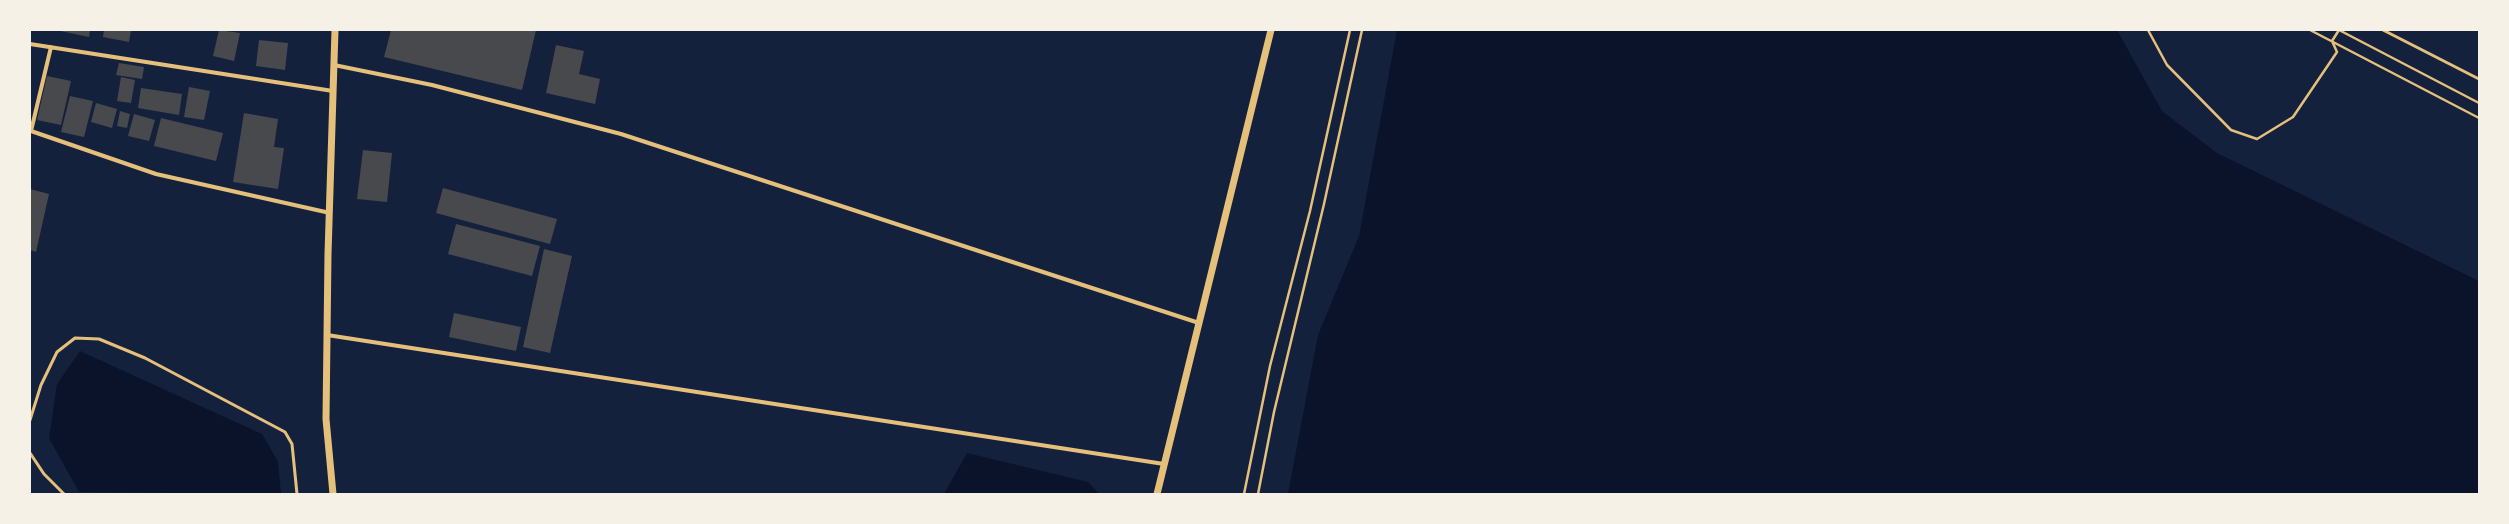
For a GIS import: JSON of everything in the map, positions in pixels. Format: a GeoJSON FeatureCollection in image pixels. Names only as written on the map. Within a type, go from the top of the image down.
{"type":"FeatureCollection","features":[{"type":"Feature","properties":{"kind":"street"},"geometry":{"type":"LineString","coordinates":[[333,494],[326,419],[335,30]]}},
{"type":"Feature","properties":{"kind":"street"},"geometry":{"type":"LineString","coordinates":[[1157,494],[1271,30]]}},
{"type":"Feature","properties":{"kind":"street"},"geometry":{"type":"LineString","coordinates":[[30,44],[333,91]]}},
{"type":"Feature","properties":{"kind":"street"},"geometry":{"type":"LineString","coordinates":[[51,47],[31,131],[156,174],[330,213]]}},
{"type":"Feature","properties":{"kind":"street"},"geometry":{"type":"LineString","coordinates":[[334,65],[432,85],[621,134],[1199,323]]}},
{"type":"Feature","properties":{"kind":"street"},"geometry":{"type":"LineString","coordinates":[[327,335],[1164,464]]}},
{"type":"Feature","properties":{"kind":"lane"},"geometry":{"type":"LineString","coordinates":[[2383,30],[2479,79]]}},
{"type":"Feature","properties":{"kind":"lane"},"geometry":{"type":"LineString","coordinates":[[30,420],[41,385],[57,352],[75,338],[99,339],[145,358],[285,432],[292,444],[297,494]]}},
{"type":"Feature","properties":{"kind":"lane"},"geometry":{"type":"LineString","coordinates":[[30,453],[44,474],[64,494]]}},
{"type":"Feature","properties":{"kind":"path"},"geometry":{"type":"LineString","coordinates":[[1244,494],[1270,366],[1314,196],[1350,30]]}},
{"type":"Feature","properties":{"kind":"path"},"geometry":{"type":"LineString","coordinates":[[1258,494],[1274,412],[1324,204],[1362,30]]}},
{"type":"Feature","properties":{"kind":"path"},"geometry":{"type":"LineString","coordinates":[[2148,30],[2167,65],[2231,130],[2257,139],[2293,117],[2337,52],[2332,41]]}},
{"type":"Feature","properties":{"kind":"path"},"geometry":{"type":"LineString","coordinates":[[2310,30],[2479,118]]}},
{"type":"Feature","properties":{"kind":"path"},"geometry":{"type":"LineString","coordinates":[[2332,41],[2339,30],[2479,103]]}},
{"type":"Feature","properties":{"kind":"water"},"geometry":{"type":"Polygon","coordinates":[[[1397,30],[2117,30],[2162,111],[2217,153],[2479,281],[2479,494],[1288,494],[1318,335],[1359,236],[1397,30]]]}},
{"type":"Feature","properties":{"kind":"water"},"geometry":{"type":"Polygon","coordinates":[[[80,351],[262,434],[278,462],[281,494],[79,492],[49,438],[57,384],[80,351]]]}},
{"type":"Feature","properties":{"kind":"water"},"geometry":{"type":"Polygon","coordinates":[[[967,453],[1088,482],[1099,494],[944,494],[967,453]]]}},
{"type":"Feature","properties":{"kind":"building"},"geometry":{"type":"Polygon","coordinates":[[[56,30],[90,30],[89,37],[56,30]]]}},
{"type":"Feature","properties":{"kind":"building"},"geometry":{"type":"Polygon","coordinates":[[[104,30],[131,30],[129,42],[103,37],[104,30]]]}},
{"type":"Feature","properties":{"kind":"building"},"geometry":{"type":"Polygon","coordinates":[[[219,30],[240,33],[234,61],[213,56],[219,30]]]}},
{"type":"Feature","properties":{"kind":"building"},"geometry":{"type":"Polygon","coordinates":[[[391,30],[536,30],[522,90],[384,57],[391,30]]]}},
{"type":"Feature","properties":{"kind":"building"},"geometry":{"type":"Polygon","coordinates":[[[259,40],[288,43],[285,70],[256,66],[259,40]]]}},
{"type":"Feature","properties":{"kind":"building"},"geometry":{"type":"Polygon","coordinates":[[[556,45],[584,51],[579,74],[600,79],[595,104],[546,93],[556,45]]]}},
{"type":"Feature","properties":{"kind":"building"},"geometry":{"type":"Polygon","coordinates":[[[119,63],[144,67],[142,79],[116,75],[119,63]]]}},
{"type":"Feature","properties":{"kind":"building"},"geometry":{"type":"Polygon","coordinates":[[[47,76],[71,81],[61,125],[37,120],[47,76]]]}},
{"type":"Feature","properties":{"kind":"building"},"geometry":{"type":"Polygon","coordinates":[[[121,77],[135,80],[131,103],[117,101],[121,77]]]}},
{"type":"Feature","properties":{"kind":"building"},"geometry":{"type":"Polygon","coordinates":[[[189,87],[210,91],[204,120],[184,117],[189,87]]]}},
{"type":"Feature","properties":{"kind":"building"},"geometry":{"type":"Polygon","coordinates":[[[141,88],[182,94],[179,115],[138,108],[141,88]]]}},
{"type":"Feature","properties":{"kind":"building"},"geometry":{"type":"Polygon","coordinates":[[[70,96],[93,101],[84,137],[61,132],[70,96]]]}},
{"type":"Feature","properties":{"kind":"building"},"geometry":{"type":"Polygon","coordinates":[[[96,103],[117,109],[112,128],[91,122],[96,103]]]}},
{"type":"Feature","properties":{"kind":"building"},"geometry":{"type":"Polygon","coordinates":[[[120,111],[130,114],[127,128],[117,126],[120,111]]]}},
{"type":"Feature","properties":{"kind":"building"},"geometry":{"type":"Polygon","coordinates":[[[244,113],[278,119],[274,147],[284,148],[278,189],[233,182],[244,113]]]}},
{"type":"Feature","properties":{"kind":"building"},"geometry":{"type":"Polygon","coordinates":[[[134,114],[155,120],[149,141],[128,136],[134,114]]]}},
{"type":"Feature","properties":{"kind":"building"},"geometry":{"type":"Polygon","coordinates":[[[161,118],[223,133],[216,161],[154,146],[161,118]]]}},
{"type":"Feature","properties":{"kind":"building"},"geometry":{"type":"Polygon","coordinates":[[[363,150],[392,153],[387,202],[357,199],[363,150]]]}},
{"type":"Feature","properties":{"kind":"building"},"geometry":{"type":"Polygon","coordinates":[[[443,188],[557,219],[550,244],[436,213],[443,188]]]}},
{"type":"Feature","properties":{"kind":"building"},"geometry":{"type":"Polygon","coordinates":[[[30,189],[49,194],[36,252],[30,250],[30,189]]]}},
{"type":"Feature","properties":{"kind":"building"},"geometry":{"type":"Polygon","coordinates":[[[456,224],[540,246],[532,276],[448,254],[456,224]]]}},
{"type":"Feature","properties":{"kind":"building"},"geometry":{"type":"Polygon","coordinates":[[[544,249],[572,256],[550,353],[523,347],[544,249]]]}},
{"type":"Feature","properties":{"kind":"building"},"geometry":{"type":"Polygon","coordinates":[[[454,313],[521,327],[516,351],[449,337],[454,313]]]}}]}
